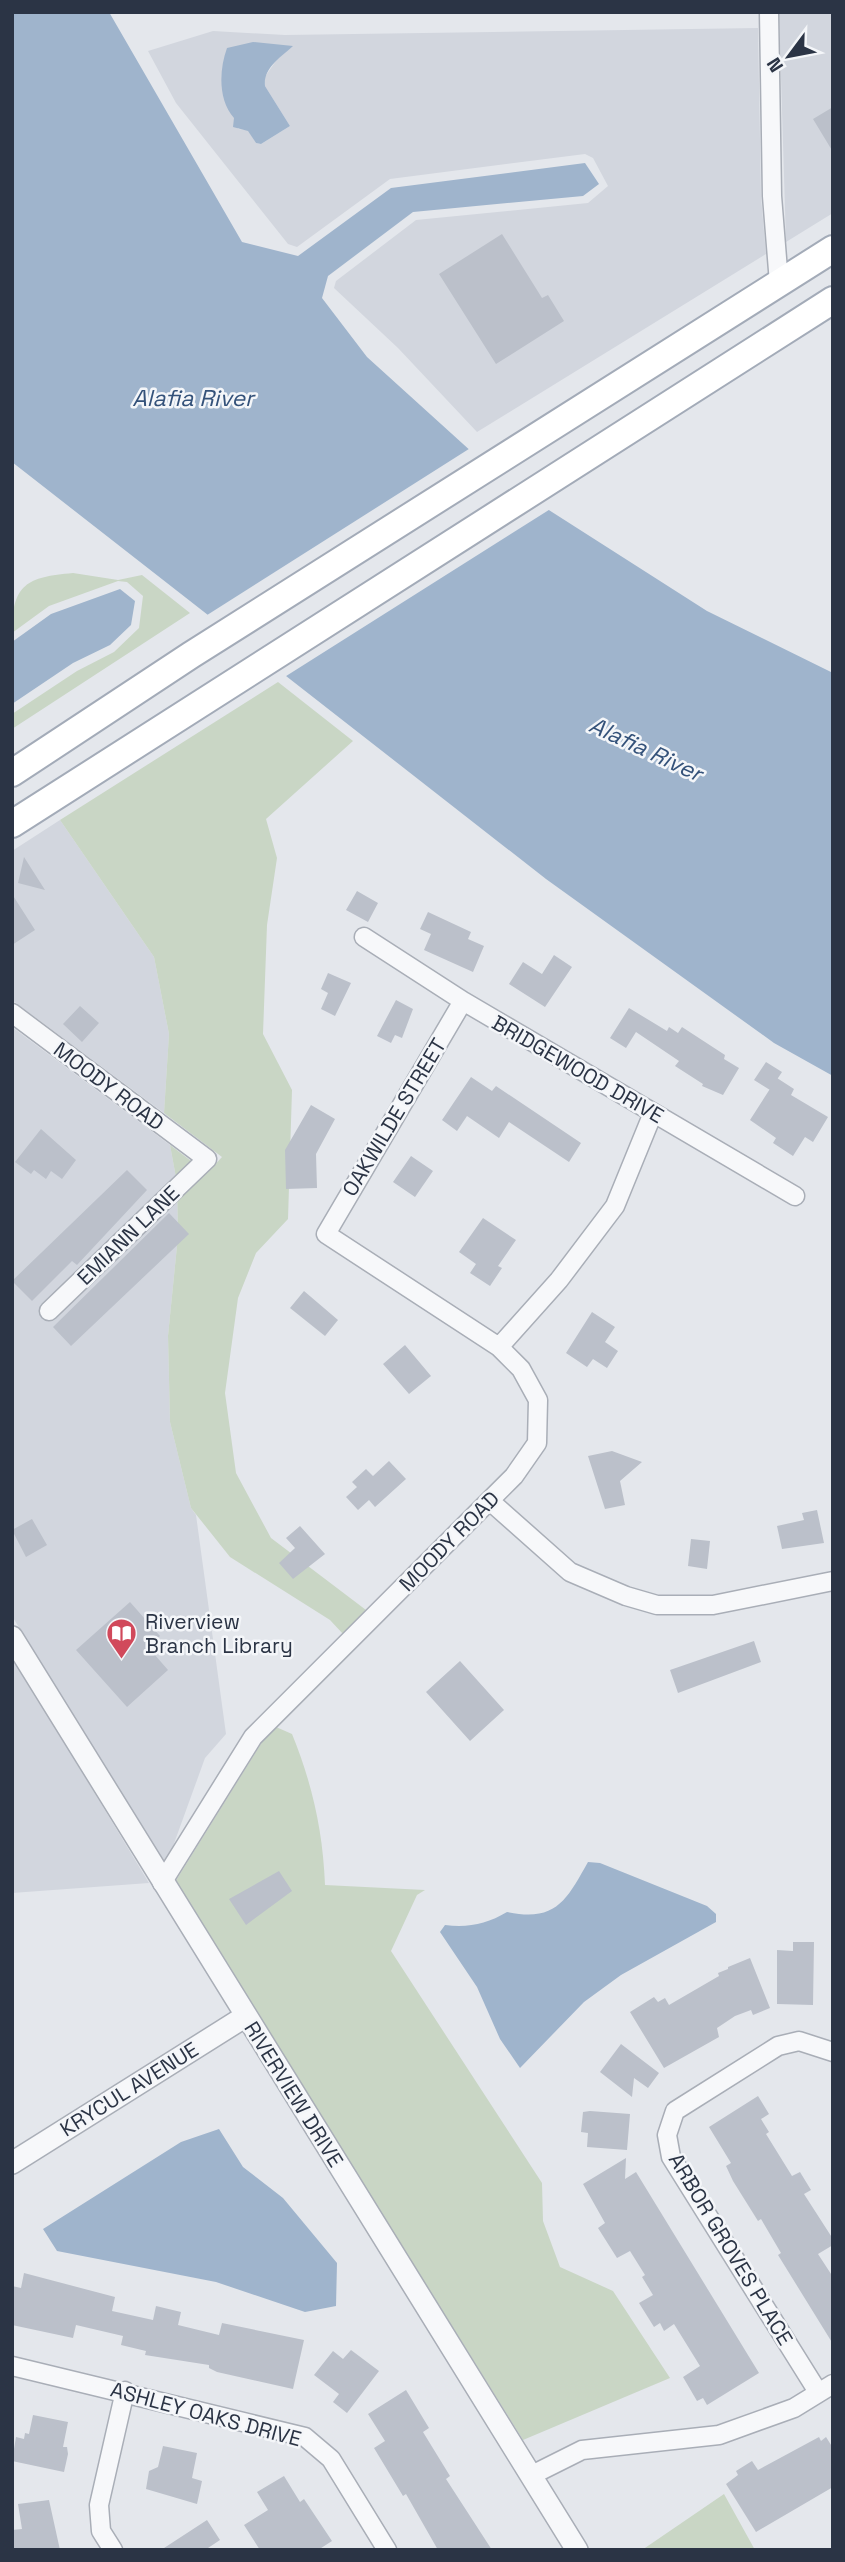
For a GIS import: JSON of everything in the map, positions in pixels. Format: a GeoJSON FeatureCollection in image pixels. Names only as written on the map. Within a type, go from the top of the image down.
{"type":"FeatureCollection","features":[{"type":"Feature","properties":{"kind":"main road"},"geometry":{"type":"LineString","coordinates":[[16,774],[191,655],[833,249]]}},
{"type":"Feature","properties":{"kind":"main road"},"geometry":{"type":"LineString","coordinates":[[12,824],[224,686],[833,300]]}},
{"type":"Feature","properties":{"kind":"street"},"geometry":{"type":"LineString","coordinates":[[769,12],[772,195],[779,283]]}},
{"type":"Feature","properties":{"kind":"street","name":"BRIDGEWOOD DRIVE"},"geometry":{"type":"LineString","coordinates":[[364,937],[463,1001],[795,1196]]}},
{"type":"Feature","properties":{"kind":"street","name":"OAKWILDE STREET"},"geometry":{"type":"LineString","coordinates":[[326,1234],[463,1001]]}},
{"type":"Feature","properties":{"kind":"street","name":"MOODY ROAD"},"geometry":{"type":"LineString","coordinates":[[12,1013],[207,1159]]}},
{"type":"Feature","properties":{"kind":"street"},"geometry":{"type":"LineString","coordinates":[[499,1347],[559,1280],[615,1206],[653,1113]]}},
{"type":"Feature","properties":{"kind":"street","name":"EMIANN LANE"},"geometry":{"type":"LineString","coordinates":[[49,1311],[207,1159]]}},
{"type":"Feature","properties":{"kind":"street","name":"MOODY ROAD"},"geometry":{"type":"LineString","coordinates":[[162,1883],[253,1737],[514,1476],[537,1443],[538,1400],[521,1369],[499,1347],[326,1234]]}},
{"type":"Feature","properties":{"kind":"street"},"geometry":{"type":"LineString","coordinates":[[489,1501],[570,1572],[626,1597],[657,1605],[713,1605],[833,1581]]}},
{"type":"Feature","properties":{"kind":"street","name":"RIVERVIEW DRIVE"},"geometry":{"type":"LineString","coordinates":[[12,1637],[577,2550]]}},
{"type":"Feature","properties":{"kind":"street","name":"KRYCUL AVENUE"},"geometry":{"type":"LineString","coordinates":[[12,2163],[246,2016]]}},
{"type":"Feature","properties":{"kind":"street","name":"ARBOR GROVES PLACE"},"geometry":{"type":"LineString","coordinates":[[826,2388],[671,2157],[667,2135],[675,2111],[778,2046],[799,2041],[833,2052]]}},
{"type":"Feature","properties":{"kind":"street","name":"ASHLEY OAKS DRIVE"},"geometry":{"type":"LineString","coordinates":[[12,2365],[305,2437],[331,2459],[387,2550]]}},
{"type":"Feature","properties":{"kind":"street"},"geometry":{"type":"LineString","coordinates":[[532,2475],[582,2450],[719,2435],[794,2408],[826,2388]]}},
{"type":"Feature","properties":{"kind":"street"},"geometry":{"type":"LineString","coordinates":[[113,2550],[101,2531],[99,2505],[125,2391]]}},
{"type":"Feature","properties":{"kind":"shaded area"},"geometry":{"type":"Polygon","coordinates":[[[779,12],[833,12],[833,213],[786,242],[779,12]]]}},
{"type":"Feature","properties":{"kind":"shaded area"},"geometry":{"type":"Polygon","coordinates":[[[758,28],[761,197],[766,254],[477,432],[398,348],[334,288],[336,281],[416,220],[588,203],[608,186],[593,158],[585,154],[390,179],[297,247],[288,244],[176,103],[148,51],[213,31],[285,35],[758,28]],[[253,42],[234,118],[238,129],[248,130],[256,143],[261,144],[290,126],[265,86],[264,78],[278,58],[253,42]]]}},
{"type":"Feature","properties":{"kind":"shaded area"},"geometry":{"type":"Polygon","coordinates":[[[60,820],[154,957],[169,1034],[164,1113],[12,1000],[12,851],[60,820]]]}},
{"type":"Feature","properties":{"kind":"shaded area"},"geometry":{"type":"Polygon","coordinates":[[[12,1027],[170,1145],[177,1183],[178,1236],[168,1336],[170,1422],[191,1508],[196,1515],[226,1734],[205,1758],[172,1849],[163,1863],[12,1616],[12,1027]]]}},
{"type":"Feature","properties":{"kind":"shaded area"},"geometry":{"type":"Polygon","coordinates":[[[12,1658],[28,1683],[149,1883],[12,1893],[12,1658]]]}},
{"type":"Feature","properties":{"kind":"green space"},"geometry":{"type":"Polygon","coordinates":[[[73,573],[118,580],[142,575],[190,613],[12,729],[12,714],[77,671],[114,652],[139,628],[143,596],[127,582],[118,581],[49,606],[12,633],[15,604],[25,586],[44,577],[73,573]]]}},
{"type":"Feature","properties":{"kind":"green space"},"geometry":{"type":"Polygon","coordinates":[[[278,682],[353,741],[266,819],[277,858],[267,925],[263,1034],[292,1090],[288,1219],[256,1253],[238,1298],[225,1393],[236,1473],[271,1538],[366,1610],[343,1634],[330,1620],[230,1557],[191,1508],[170,1422],[168,1336],[178,1236],[177,1183],[170,1145],[207,1173],[222,1157],[164,1113],[169,1034],[154,957],[60,820],[278,682]]]}},
{"type":"Feature","properties":{"kind":"green space"},"geometry":{"type":"Polygon","coordinates":[[[276,1727],[292,1734],[305,1771],[319,1826],[325,1885],[425,1890],[417,1895],[391,1951],[542,2183],[543,2221],[560,2267],[613,2291],[670,2378],[523,2440],[175,1882],[262,1742],[276,1727]]]}},
{"type":"Feature","properties":{"kind":"green space"},"geometry":{"type":"Polygon","coordinates":[[[724,2494],[755,2550],[642,2550],[724,2494]]]}},
{"type":"Feature","properties":{"kind":"water","name":"Alafia River"},"geometry":{"type":"Polygon","coordinates":[[[12,12],[109,12],[242,242],[298,256],[391,188],[585,163],[599,184],[583,196],[413,212],[328,276],[322,298],[367,357],[505,482],[707,611],[833,673],[833,1076],[774,1043],[546,879],[12,462],[12,12]]]}},
{"type":"Feature","properties":{"kind":"water"},"geometry":{"type":"Polygon","coordinates":[[[253,42],[293,46],[274,63],[265,80],[265,86],[290,126],[261,144],[256,143],[248,131],[233,127],[234,118],[225,103],[222,85],[222,66],[227,48],[253,42]]]}},
{"type":"Feature","properties":{"kind":"water"},"geometry":{"type":"Polygon","coordinates":[[[120,589],[135,601],[131,625],[110,645],[73,663],[12,704],[12,642],[51,614],[120,589]]]}},
{"type":"Feature","properties":{"kind":"water"},"geometry":{"type":"Polygon","coordinates":[[[588,1862],[600,1863],[707,1906],[716,1914],[716,1922],[621,1975],[584,2002],[520,2068],[500,2039],[477,1987],[440,1932],[445,1925],[477,1924],[507,1912],[537,1914],[548,1911],[566,1898],[588,1862]]]}},
{"type":"Feature","properties":{"kind":"water"},"geometry":{"type":"Polygon","coordinates":[[[219,2129],[243,2167],[283,2198],[337,2263],[336,2306],[305,2312],[216,2282],[57,2251],[43,2229],[181,2142],[219,2129]]]}},
{"type":"Feature","properties":{"kind":"pier"},"geometry":{"type":"Polygon","coordinates":[[[472,447],[507,479],[552,508],[283,678],[204,617],[472,447]]]}},
{"type":"Feature","properties":{"kind":"building"},"geometry":{"type":"Polygon","coordinates":[[[833,107],[833,152],[813,119],[833,107]]]}},
{"type":"Feature","properties":{"kind":"building"},"geometry":{"type":"Polygon","coordinates":[[[502,234],[542,298],[548,295],[564,321],[496,364],[439,274],[502,234]]]}},
{"type":"Feature","properties":{"kind":"building"},"geometry":{"type":"Polygon","coordinates":[[[24,857],[45,890],[18,883],[24,857]]]}},
{"type":"Feature","properties":{"kind":"building"},"geometry":{"type":"Polygon","coordinates":[[[357,891],[378,903],[368,922],[346,910],[357,891]]]}},
{"type":"Feature","properties":{"kind":"building"},"geometry":{"type":"Polygon","coordinates":[[[12,894],[35,930],[12,945],[12,894]]]}},
{"type":"Feature","properties":{"kind":"building"},"geometry":{"type":"Polygon","coordinates":[[[428,912],[471,932],[468,939],[484,946],[473,972],[424,950],[431,934],[420,929],[428,912]]]}},
{"type":"Feature","properties":{"kind":"building"},"geometry":{"type":"Polygon","coordinates":[[[554,955],[572,967],[545,1007],[509,984],[523,962],[542,974],[554,955]]]}},
{"type":"Feature","properties":{"kind":"building"},"geometry":{"type":"Polygon","coordinates":[[[328,973],[351,983],[335,1016],[321,1009],[328,993],[321,989],[328,973]]]}},
{"type":"Feature","properties":{"kind":"building"},"geometry":{"type":"Polygon","coordinates":[[[396,1000],[413,1009],[402,1038],[395,1035],[391,1043],[377,1036],[396,1000]]]}},
{"type":"Feature","properties":{"kind":"building"},"geometry":{"type":"Polygon","coordinates":[[[80,1006],[99,1023],[82,1042],[63,1024],[80,1006]]]}},
{"type":"Feature","properties":{"kind":"building"},"geometry":{"type":"Polygon","coordinates":[[[629,1008],[667,1031],[669,1027],[678,1033],[682,1027],[725,1055],[724,1059],[739,1068],[723,1095],[702,1086],[703,1084],[675,1066],[679,1061],[636,1032],[626,1048],[610,1038],[629,1008]]]}},
{"type":"Feature","properties":{"kind":"building"},"geometry":{"type":"Polygon","coordinates":[[[766,1062],[782,1072],[770,1090],[754,1080],[766,1062]]]}},
{"type":"Feature","properties":{"kind":"building"},"geometry":{"type":"Polygon","coordinates":[[[471,1077],[492,1091],[496,1086],[581,1143],[569,1162],[509,1122],[499,1138],[467,1116],[457,1131],[442,1120],[471,1077]]]}},
{"type":"Feature","properties":{"kind":"building"},"geometry":{"type":"Polygon","coordinates":[[[777,1078],[794,1089],[791,1095],[828,1117],[813,1142],[805,1137],[793,1156],[773,1143],[776,1138],[750,1120],[777,1078]]]}},
{"type":"Feature","properties":{"kind":"building"},"geometry":{"type":"Polygon","coordinates":[[[311,1105],[335,1119],[316,1154],[317,1188],[286,1189],[285,1150],[311,1105]]]}},
{"type":"Feature","properties":{"kind":"building"},"geometry":{"type":"Polygon","coordinates":[[[41,1129],[76,1160],[62,1179],[51,1171],[46,1179],[34,1170],[31,1174],[15,1162],[41,1129]]]}},
{"type":"Feature","properties":{"kind":"building"},"geometry":{"type":"Polygon","coordinates":[[[411,1156],[433,1171],[415,1197],[393,1182],[411,1156]]]}},
{"type":"Feature","properties":{"kind":"building"},"geometry":{"type":"Polygon","coordinates":[[[127,1170],[147,1190],[77,1265],[72,1261],[32,1301],[12,1281],[127,1170]]]}},
{"type":"Feature","properties":{"kind":"building"},"geometry":{"type":"Polygon","coordinates":[[[169,1213],[189,1234],[71,1346],[53,1327],[169,1213]]]}},
{"type":"Feature","properties":{"kind":"building"},"geometry":{"type":"Polygon","coordinates":[[[483,1218],[516,1240],[498,1266],[502,1268],[490,1286],[470,1273],[476,1264],[459,1252],[483,1218]]]}},
{"type":"Feature","properties":{"kind":"building"},"geometry":{"type":"Polygon","coordinates":[[[304,1291],[338,1320],[325,1336],[290,1308],[304,1291]]]}},
{"type":"Feature","properties":{"kind":"building"},"geometry":{"type":"Polygon","coordinates":[[[592,1312],[615,1327],[605,1342],[618,1351],[607,1368],[593,1359],[587,1367],[566,1353],[592,1312]]]}},
{"type":"Feature","properties":{"kind":"building"},"geometry":{"type":"Polygon","coordinates":[[[405,1345],[431,1376],[409,1394],[383,1364],[405,1345]]]}},
{"type":"Feature","properties":{"kind":"building"},"geometry":{"type":"Polygon","coordinates":[[[612,1451],[642,1462],[620,1481],[625,1505],[605,1509],[588,1456],[612,1451]]]}},
{"type":"Feature","properties":{"kind":"building"},"geometry":{"type":"Polygon","coordinates":[[[389,1461],[406,1479],[375,1507],[369,1500],[358,1510],[346,1497],[357,1487],[352,1482],[366,1469],[373,1476],[389,1461]]]}},
{"type":"Feature","properties":{"kind":"building"},"geometry":{"type":"Polygon","coordinates":[[[817,1510],[824,1543],[782,1549],[777,1526],[804,1520],[802,1513],[817,1510]]]}},
{"type":"Feature","properties":{"kind":"building"},"geometry":{"type":"Polygon","coordinates":[[[32,1519],[47,1545],[26,1557],[12,1530],[32,1519]]]}},
{"type":"Feature","properties":{"kind":"building"},"geometry":{"type":"Polygon","coordinates":[[[300,1526],[325,1554],[293,1579],[279,1563],[295,1548],[286,1538],[300,1526]]]}},
{"type":"Feature","properties":{"kind":"building"},"geometry":{"type":"Polygon","coordinates":[[[691,1539],[710,1541],[707,1569],[688,1566],[691,1539]]]}},
{"type":"Feature","properties":{"kind":"building","name":"Riverview Branch Library"},"geometry":{"type":"Polygon","coordinates":[[[130,1602],[160,1636],[148,1647],[168,1670],[127,1707],[76,1650],[130,1602]]]}},
{"type":"Feature","properties":{"kind":"building"},"geometry":{"type":"Polygon","coordinates":[[[754,1641],[761,1662],[678,1693],[670,1670],[754,1641]]]}},
{"type":"Feature","properties":{"kind":"building"},"geometry":{"type":"Polygon","coordinates":[[[460,1661],[504,1710],[470,1741],[426,1692],[460,1661]]]}},
{"type":"Feature","properties":{"kind":"building"},"geometry":{"type":"Polygon","coordinates":[[[279,1871],[292,1891],[246,1925],[229,1899],[279,1871]]]}},
{"type":"Feature","properties":{"kind":"building"},"geometry":{"type":"Polygon","coordinates":[[[793,1942],[814,1942],[813,2005],[777,2004],[777,1950],[793,1951],[793,1942]]]}},
{"type":"Feature","properties":{"kind":"building"},"geometry":{"type":"Polygon","coordinates":[[[750,1958],[770,2008],[753,2015],[751,2010],[735,2016],[717,2028],[719,2037],[664,2068],[630,2012],[654,1997],[658,2002],[665,1998],[669,2005],[719,1976],[718,1973],[728,1967],[750,1958]]]}},
{"type":"Feature","properties":{"kind":"building"},"geometry":{"type":"Polygon","coordinates":[[[621,2044],[659,2073],[648,2088],[634,2078],[632,2097],[600,2072],[621,2044]]]}},
{"type":"Feature","properties":{"kind":"building"},"geometry":{"type":"Polygon","coordinates":[[[758,2096],[769,2114],[761,2119],[769,2132],[766,2134],[792,2176],[800,2172],[811,2190],[804,2194],[833,2239],[833,2245],[818,2254],[833,2277],[833,2344],[778,2255],[781,2253],[761,2219],[758,2221],[733,2181],[726,2166],[731,2163],[709,2127],[758,2096]]]}},
{"type":"Feature","properties":{"kind":"building"},"geometry":{"type":"Polygon","coordinates":[[[583,2112],[630,2114],[627,2150],[587,2147],[588,2133],[581,2132],[583,2112]]]}},
{"type":"Feature","properties":{"kind":"building"},"geometry":{"type":"Polygon","coordinates":[[[626,2158],[625,2179],[636,2172],[759,2373],[707,2405],[703,2398],[697,2401],[683,2377],[700,2366],[674,2324],[664,2331],[660,2323],[654,2327],[639,2303],[653,2295],[642,2277],[645,2275],[630,2251],[617,2258],[598,2228],[605,2223],[583,2184],[626,2158]]]}},
{"type":"Feature","properties":{"kind":"building"},"geometry":{"type":"Polygon","coordinates":[[[24,2273],[115,2297],[112,2311],[153,2320],[156,2306],[181,2312],[178,2325],[219,2335],[222,2323],[304,2340],[293,2389],[217,2372],[209,2368],[209,2365],[145,2355],[146,2351],[121,2345],[123,2336],[76,2325],[73,2338],[12,2325],[12,2286],[21,2288],[24,2273]]]}},
{"type":"Feature","properties":{"kind":"building"},"geometry":{"type":"Polygon","coordinates":[[[351,2350],[379,2371],[347,2413],[333,2402],[339,2394],[314,2375],[333,2351],[343,2359],[351,2350]]]}},
{"type":"Feature","properties":{"kind":"building"},"geometry":{"type":"Polygon","coordinates":[[[406,2390],[429,2428],[423,2432],[450,2476],[446,2479],[492,2550],[438,2550],[406,2494],[403,2496],[374,2448],[385,2441],[368,2414],[406,2390]]]}},
{"type":"Feature","properties":{"kind":"building"},"geometry":{"type":"Polygon","coordinates":[[[33,2415],[68,2422],[63,2447],[67,2447],[68,2454],[64,2472],[12,2461],[16,2437],[24,2439],[25,2433],[29,2434],[33,2415]]]}},
{"type":"Feature","properties":{"kind":"building"},"geometry":{"type":"Polygon","coordinates":[[[819,2437],[821,2441],[826,2437],[833,2448],[833,2487],[756,2532],[726,2484],[738,2475],[736,2471],[752,2461],[758,2470],[819,2437]]]}},
{"type":"Feature","properties":{"kind":"building"},"geometry":{"type":"Polygon","coordinates":[[[163,2446],[197,2453],[192,2478],[202,2481],[197,2504],[146,2489],[149,2471],[158,2467],[163,2446]]]}},
{"type":"Feature","properties":{"kind":"building"},"geometry":{"type":"Polygon","coordinates":[[[284,2476],[300,2502],[304,2499],[332,2541],[318,2550],[260,2550],[244,2525],[268,2510],[257,2492],[284,2476]]]}},
{"type":"Feature","properties":{"kind":"building"},"geometry":{"type":"Polygon","coordinates":[[[49,2500],[60,2550],[12,2550],[12,2530],[22,2529],[18,2504],[49,2500]]]}},
{"type":"Feature","properties":{"kind":"building"},"geometry":{"type":"Polygon","coordinates":[[[207,2520],[220,2540],[205,2550],[161,2550],[207,2520]]]}},
{"type":"Feature","properties":{"kind":"place","name":"Riverview Branch Library"},"geometry":{"type":"Point","coordinates":[122,1660]}}]}
